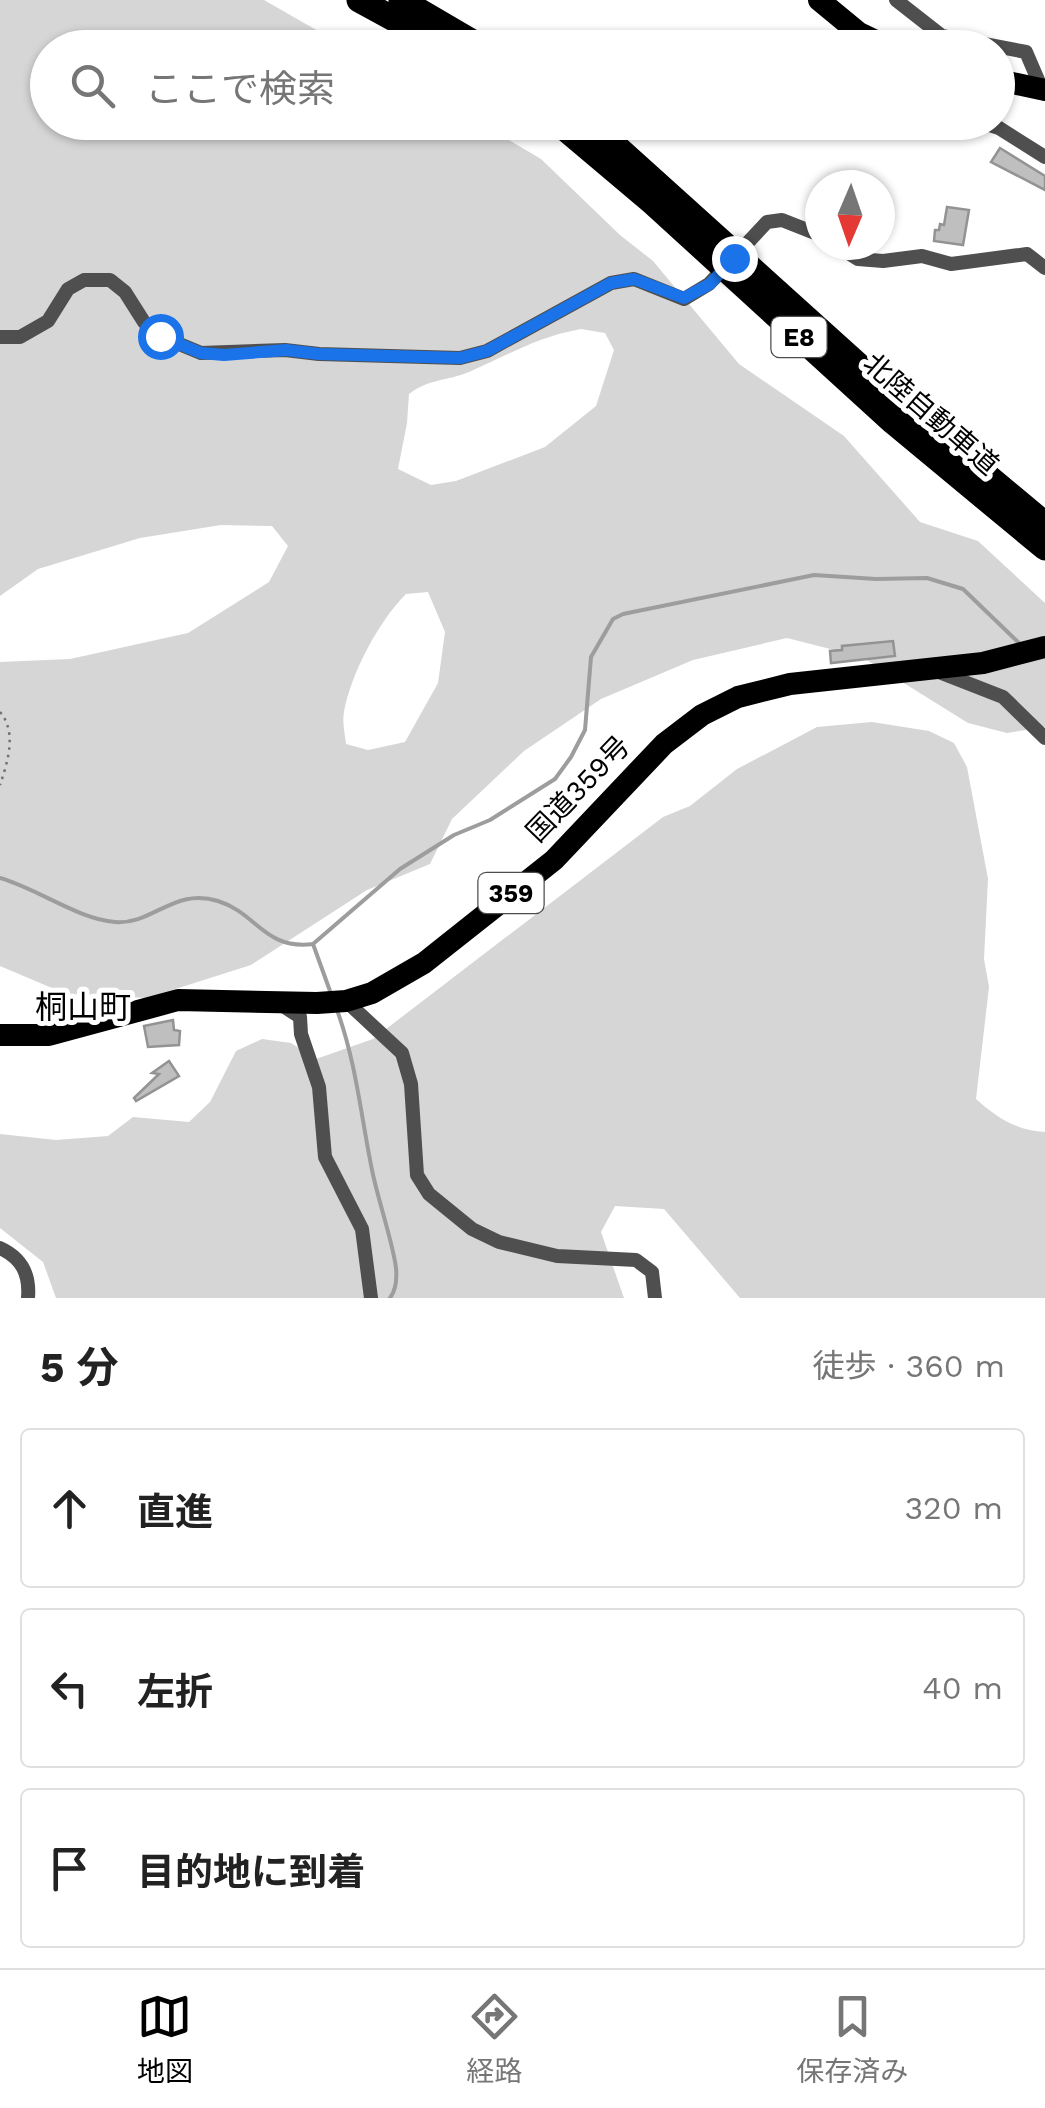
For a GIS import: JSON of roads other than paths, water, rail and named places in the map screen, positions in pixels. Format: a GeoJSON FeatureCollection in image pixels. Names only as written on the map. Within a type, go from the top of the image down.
{"type":"FeatureCollection","features":[{"type":"Feature","properties":{"kind":"highway"},"geometry":{"type":"LineString","coordinates":[[358,0],[414,30]]}},
{"type":"Feature","properties":{"kind":"highway"},"geometry":{"type":"LineString","coordinates":[[401,0],[453,30]]}},
{"type":"Feature","properties":{"kind":"highway"},"geometry":{"type":"LineString","coordinates":[[819,0],[847,30]]}},
{"type":"Feature","properties":{"kind":"highway"},"geometry":{"type":"LineString","coordinates":[[1015,83],[1043,88]]}},
{"type":"Feature","properties":{"kind":"highway","name":"北陸自動車道"},"geometry":{"type":"LineString","coordinates":[[579,140],[653,202],[892,422],[1045,548]]}},
{"type":"Feature","properties":{"kind":"highway","name":"北陸自動車道"},"geometry":{"type":"LineString","coordinates":[[609,140],[905,406],[1045,524]]}},
{"type":"Feature","properties":{"kind":"highway","name":"国道359号"},"geometry":{"type":"LineString","coordinates":[[0,1035],[48,1035],[178,1000],[212,998],[280,1004],[346,1001],[372,993],[424,963],[554,860],[664,744],[702,715],[738,697],[790,684],[984,663],[1040,649]]}},
{"type":"Feature","properties":{"kind":"street"},"geometry":{"type":"LineString","coordinates":[[896,0],[934,30]]}},
{"type":"Feature","properties":{"kind":"street"},"geometry":{"type":"LineString","coordinates":[[1015,50],[1026,52],[1043,88]]}},
{"type":"Feature","properties":{"kind":"street"},"geometry":{"type":"LineString","coordinates":[[1015,138],[1045,158]]}},
{"type":"Feature","properties":{"kind":"street"},"geometry":{"type":"LineString","coordinates":[[0,338],[20,337],[48,320],[68,289],[84,280],[110,280],[125,292],[144,322],[160,336],[201,353],[286,350],[460,358],[487,351],[611,283],[634,279],[684,298],[710,284],[767,222],[782,220],[805,230]]}},
{"type":"Feature","properties":{"kind":"street"},"geometry":{"type":"LineString","coordinates":[[895,259],[922,256],[951,264],[1027,254],[1045,268]]}},
{"type":"Feature","properties":{"kind":"street"},"geometry":{"type":"LineString","coordinates":[[934,670],[1003,697],[1045,738]]}},
{"type":"Feature","properties":{"kind":"street"},"geometry":{"type":"LineString","coordinates":[[346,1001],[402,1054],[411,1084],[417,1175],[429,1194],[472,1229],[499,1242],[557,1256],[636,1260],[652,1272],[655,1298]]}},
{"type":"Feature","properties":{"kind":"street"},"geometry":{"type":"LineString","coordinates":[[280,1004],[300,1017],[301,1034],[319,1086],[326,1157],[362,1230],[371,1298]]}},
{"type":"Feature","properties":{"kind":"street"},"geometry":{"type":"LineString","coordinates":[[0,1248],[22,1264],[30,1283],[28,1298]]}},
{"type":"Feature","properties":{"kind":"waterway"},"geometry":{"type":"LineString","coordinates":[[0,878],[87,915],[115,922],[141,918],[189,899],[218,901],[283,942],[313,944],[400,869],[555,779],[585,730],[591,657],[613,619],[623,614],[814,575],[927,578],[963,589],[1019,643]]}},
{"type":"Feature","properties":{"kind":"waterway"},"geometry":{"type":"LineString","coordinates":[[313,944],[330,991]]}},
{"type":"Feature","properties":{"kind":"waterway"},"geometry":{"type":"LineString","coordinates":[[337,1010],[349,1049],[396,1268],[390,1298]]}},
{"type":"Feature","properties":{"kind":"district","name":"桐山町"},"geometry":{"type":"Point","coordinates":[83,1007]}}]}
